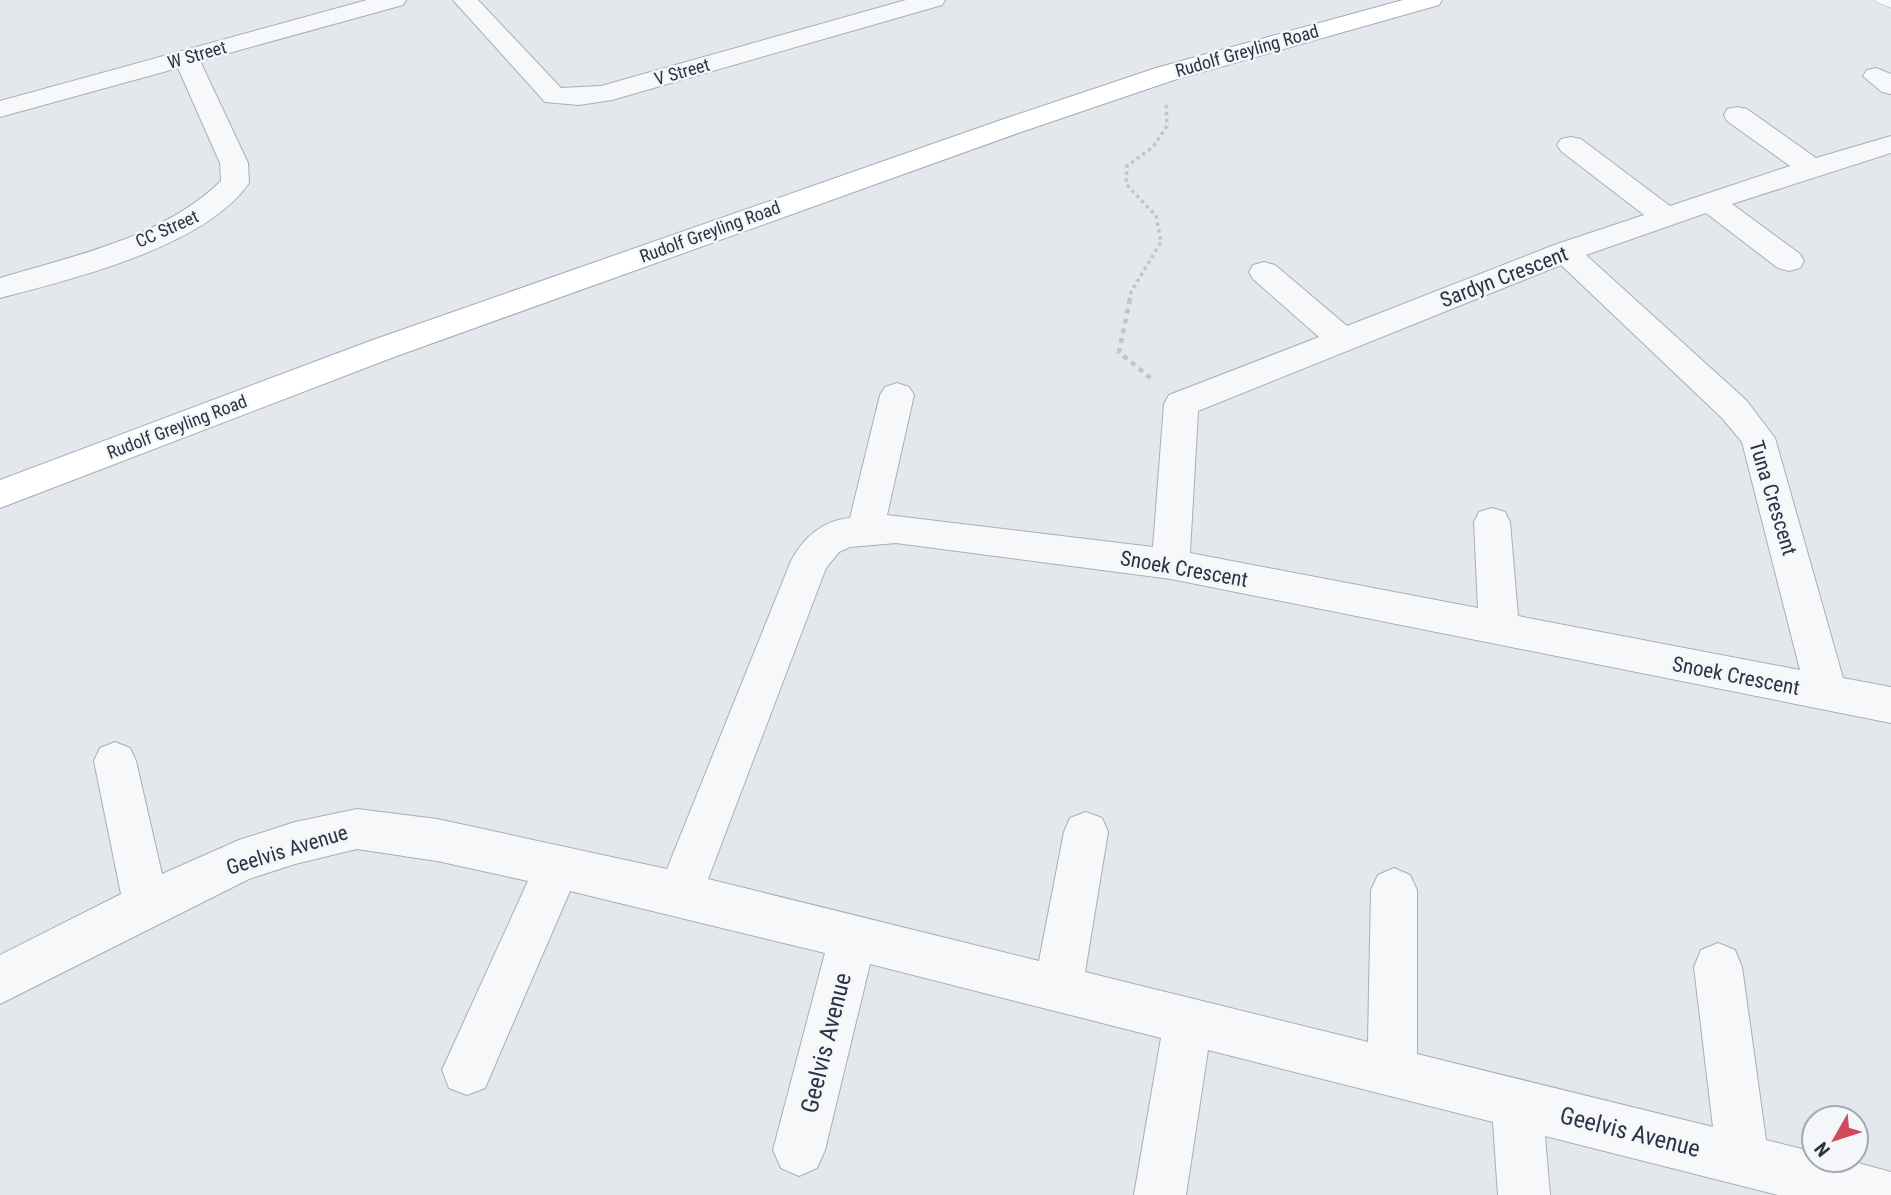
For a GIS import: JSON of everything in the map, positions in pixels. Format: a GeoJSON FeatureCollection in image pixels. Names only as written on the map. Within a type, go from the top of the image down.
{"type":"FeatureCollection","features":[{"type":"Feature","properties":{"kind":"main road","name":"Rudolf Greyling Road"},"geometry":{"type":"LineString","coordinates":[[0,494],[395,345],[784,205],[1165,74],[1430,0]]}},
{"type":"Feature","properties":{"kind":"street","name":"W Street"},"geometry":{"type":"LineString","coordinates":[[0,109],[394,0]]}},
{"type":"Feature","properties":{"kind":"street","name":"V Street"},"geometry":{"type":"LineString","coordinates":[[466,0],[547,89],[554,96],[563,97],[603,94],[933,0]]}},
{"type":"Feature","properties":{"kind":"street","name":"CC Street"},"geometry":{"type":"LineString","coordinates":[[0,288],[153,237],[198,217],[221,200],[235,183],[234,163],[186,58]]}},
{"type":"Feature","properties":{"kind":"street"},"geometry":{"type":"LineString","coordinates":[[1737,115],[1811,168]]}},
{"type":"Feature","properties":{"kind":"street"},"geometry":{"type":"LineString","coordinates":[[1571,145],[1666,217]]}},
{"type":"Feature","properties":{"kind":"street","name":"Sardyn Crescent"},"geometry":{"type":"LineString","coordinates":[[1181,404],[1565,252],[1811,168],[1878,147],[1891,169]]}},
{"type":"Feature","properties":{"kind":"street"},"geometry":{"type":"LineString","coordinates":[[1710,202],[1789,261]]}},
{"type":"Feature","properties":{"kind":"street","name":"Tuna Crescent"},"geometry":{"type":"LineString","coordinates":[[1565,252],[1734,409],[1758,438],[1827,694]]}},
{"type":"Feature","properties":{"kind":"street"},"geometry":{"type":"LineString","coordinates":[[1264,272],[1343,340]]}},
{"type":"Feature","properties":{"kind":"street"},"geometry":{"type":"LineString","coordinates":[[866,529],[897,395]]}},
{"type":"Feature","properties":{"kind":"street"},"geometry":{"type":"LineString","coordinates":[[1171,565],[1181,404]]}},
{"type":"Feature","properties":{"kind":"street"},"geometry":{"type":"LineString","coordinates":[[1492,522],[1499,630]]}},
{"type":"Feature","properties":{"kind":"street","name":"Snoek Crescent"},"geometry":{"type":"LineString","coordinates":[[680,894],[810,561],[826,542],[844,533],[866,529],[895,529],[1171,565],[1891,705]]}},
{"type":"Feature","properties":{"kind":"street"},"geometry":{"type":"LineString","coordinates":[[115,761],[146,905]]}},
{"type":"Feature","properties":{"kind":"street","name":"Geelvis Avenue"},"geometry":{"type":"LineString","coordinates":[[0,979],[239,861],[295,843],[357,829],[437,841],[680,894],[1882,1195]]}},
{"type":"Feature","properties":{"kind":"street"},"geometry":{"type":"LineString","coordinates":[[1058,988],[1086,832]]}},
{"type":"Feature","properties":{"kind":"street"},"geometry":{"type":"LineString","coordinates":[[467,1070],[558,866]]}},
{"type":"Feature","properties":{"kind":"street"},"geometry":{"type":"LineString","coordinates":[[1392,1073],[1394,890]]}},
{"type":"Feature","properties":{"kind":"street","name":"Geelvis Avenue"},"geometry":{"type":"LineString","coordinates":[[799,1150],[853,937]]}},
{"type":"Feature","properties":{"kind":"street"},"geometry":{"type":"LineString","coordinates":[[1718,967],[1743,1160]]}},
{"type":"Feature","properties":{"kind":"street"},"geometry":{"type":"LineString","coordinates":[[1160,1195],[1188,1021]]}},
{"type":"Feature","properties":{"kind":"street"},"geometry":{"type":"LineString","coordinates":[[1517,1104],[1524,1195]]}},
{"type":"Feature","properties":{"kind":"path"},"geometry":{"type":"LineString","coordinates":[[1165,74],[1167,126],[1153,147],[1127,166],[1126,184],[1156,216],[1161,242],[1131,292],[1119,352],[1181,404]]}}]}
